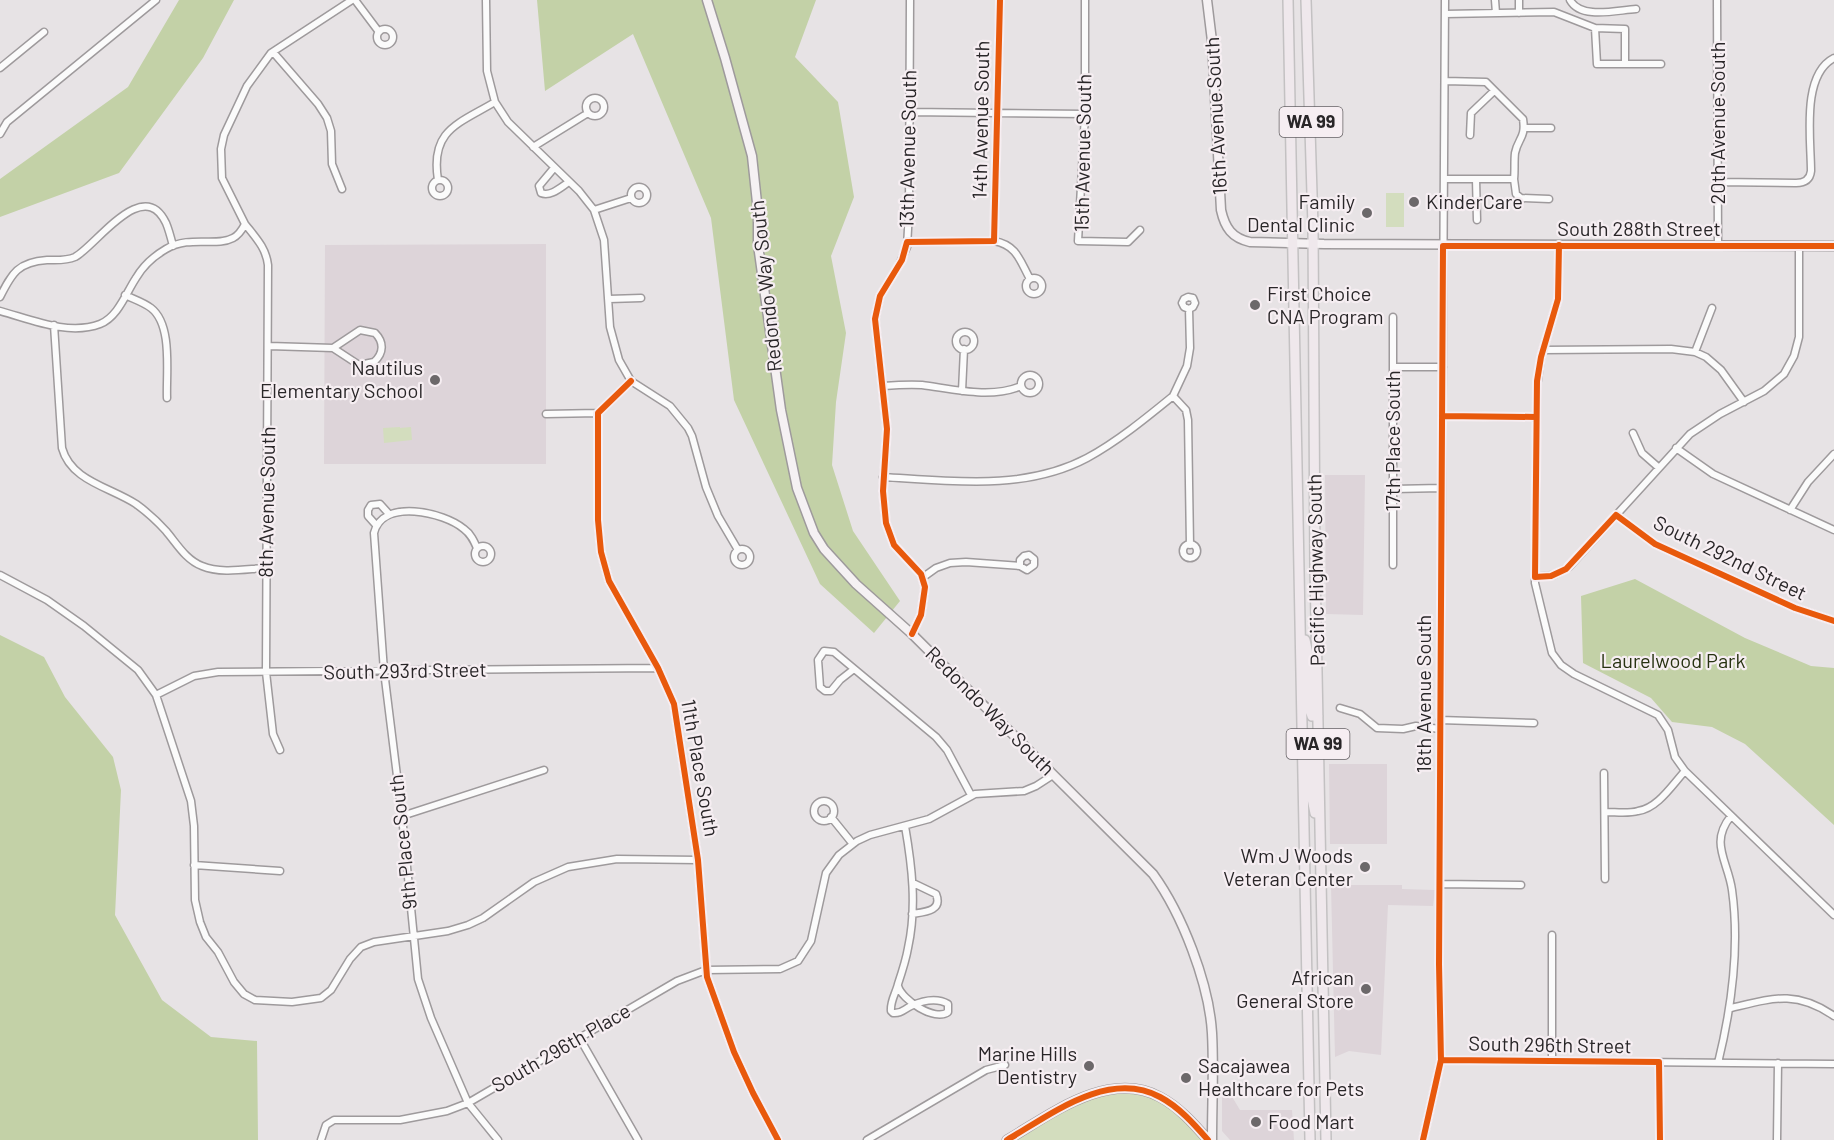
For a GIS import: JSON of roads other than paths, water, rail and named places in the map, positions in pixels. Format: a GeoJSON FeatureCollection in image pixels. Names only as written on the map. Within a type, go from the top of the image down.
{"type":"FeatureCollection","features":[{"type":"Feature","properties":{"kind":"main road","name":"Pacific Highway South"},"geometry":{"type":"LineString","coordinates":[[1288,0],[1310,1140]]}},
{"type":"Feature","properties":{"kind":"main road","name":"Pacific Highway South"},"geometry":{"type":"LineString","coordinates":[[1306,0],[1313,244],[1318,716],[1326,1140]]}},
{"type":"Feature","properties":{"kind":"main road"},"geometry":{"type":"LineString","coordinates":[[1300,617],[1309,659],[1310,710],[1312,716],[1318,716]]}},
{"type":"Feature","properties":{"kind":"main road"},"geometry":{"type":"LineString","coordinates":[[1303,734],[1311,740],[1311,793],[1320,841]]}},
{"type":"Feature","properties":{"kind":"street"},"geometry":{"type":"LineString","coordinates":[[0,134],[7,122],[156,0]]}},
{"type":"Feature","properties":{"kind":"street"},"geometry":{"type":"LineString","coordinates":[[354,0],[379,32]]}},
{"type":"Feature","properties":{"kind":"street","name":"8th Avenue South"},"geometry":{"type":"LineString","coordinates":[[279,750],[273,734],[266,672],[269,346],[267,254],[245,224],[222,178],[221,149],[224,135],[247,86],[262,64],[273,52],[354,0]]}},
{"type":"Feature","properties":{"kind":"street"},"geometry":{"type":"LineString","coordinates":[[486,0],[487,71],[495,102],[508,122],[594,210],[604,240],[610,327],[623,369],[631,381],[670,405],[688,428],[706,487],[718,516],[738,550]]}},
{"type":"Feature","properties":{"kind":"street","name":"Redondo Way South"},"geometry":{"type":"LineString","coordinates":[[707,0],[755,170],[758,244],[765,304],[781,410],[796,488],[806,517],[824,549],[856,584],[912,634],[1153,874],[1175,909],[1200,976],[1211,1020],[1212,1140]]}},
{"type":"Feature","properties":{"kind":"street","name":"13th Avenue South"},"geometry":{"type":"LineString","coordinates":[[910,0],[907,242],[902,260],[882,291],[876,309],[887,438],[883,477],[884,513],[891,538],[899,552],[922,578]]}},
{"type":"Feature","properties":{"kind":"street","name":"14th Avenue South"},"geometry":{"type":"LineString","coordinates":[[994,241],[1000,0]]}},
{"type":"Feature","properties":{"kind":"street","name":"15th Avenue South"},"geometry":{"type":"LineString","coordinates":[[1085,0],[1085,114],[1078,241],[1128,242],[1140,230]]}},
{"type":"Feature","properties":{"kind":"street","name":"16th Avenue South"},"geometry":{"type":"LineString","coordinates":[[1207,0],[1212,41],[1221,204],[1223,220],[1228,230]]}},
{"type":"Feature","properties":{"kind":"street","name":"18th Avenue South"},"geometry":{"type":"LineString","coordinates":[[1423,1140],[1441,1060],[1439,964],[1445,0]]}},
{"type":"Feature","properties":{"kind":"street"},"geometry":{"type":"LineString","coordinates":[[1495,0],[1496,13]]}},
{"type":"Feature","properties":{"kind":"street"},"geometry":{"type":"LineString","coordinates":[[1519,0],[1519,13]]}},
{"type":"Feature","properties":{"kind":"street"},"geometry":{"type":"LineString","coordinates":[[1570,0],[1574,7],[1583,11],[1636,9]]}},
{"type":"Feature","properties":{"kind":"street","name":"20th Avenue South"},"geometry":{"type":"LineString","coordinates":[[1717,0],[1718,246]]}},
{"type":"Feature","properties":{"kind":"street"},"geometry":{"type":"LineString","coordinates":[[1445,14],[1554,12],[1595,28],[1625,28],[1625,64]]}},
{"type":"Feature","properties":{"kind":"street"},"geometry":{"type":"LineString","coordinates":[[1595,28],[1597,64],[1661,64]]}},
{"type":"Feature","properties":{"kind":"street"},"geometry":{"type":"LineString","coordinates":[[0,68],[45,32]]}},
{"type":"Feature","properties":{"kind":"street"},"geometry":{"type":"LineString","coordinates":[[273,52],[318,104],[327,118],[331,132],[332,164],[342,189]]}},
{"type":"Feature","properties":{"kind":"street"},"geometry":{"type":"LineString","coordinates":[[1718,182],[1796,183],[1804,182],[1809,178],[1812,92],[1824,65],[1834,58]]}},
{"type":"Feature","properties":{"kind":"street"},"geometry":{"type":"LineString","coordinates":[[1445,81],[1485,82],[1523,119],[1524,134],[1515,154],[1516,194],[1521,198],[1549,199]]}},
{"type":"Feature","properties":{"kind":"street"},"geometry":{"type":"LineString","coordinates":[[1470,135],[1471,113],[1494,91]]}},
{"type":"Feature","properties":{"kind":"street"},"geometry":{"type":"LineString","coordinates":[[438,180],[436,153],[449,130],[495,102]]}},
{"type":"Feature","properties":{"kind":"street"},"geometry":{"type":"LineString","coordinates":[[909,112],[1085,114]]}},
{"type":"Feature","properties":{"kind":"street"},"geometry":{"type":"LineString","coordinates":[[533,147],[588,113]]}},
{"type":"Feature","properties":{"kind":"street"},"geometry":{"type":"LineString","coordinates":[[1524,128],[1551,128]]}},
{"type":"Feature","properties":{"kind":"street"},"geometry":{"type":"LineString","coordinates":[[555,168],[541,182],[539,186],[541,193],[548,195],[569,182]]}},
{"type":"Feature","properties":{"kind":"street"},"geometry":{"type":"LineString","coordinates":[[1445,179],[1514,179]]}},
{"type":"Feature","properties":{"kind":"street"},"geometry":{"type":"LineString","coordinates":[[1476,179],[1477,220]]}},
{"type":"Feature","properties":{"kind":"street"},"geometry":{"type":"LineString","coordinates":[[594,210],[631,198]]}},
{"type":"Feature","properties":{"kind":"street"},"geometry":{"type":"LineString","coordinates":[[0,297],[13,273],[20,267],[36,261],[63,260],[76,256],[87,249],[117,218],[134,209],[149,208],[159,214],[166,222],[173,246]]}},
{"type":"Feature","properties":{"kind":"street"},"geometry":{"type":"LineString","coordinates":[[0,311],[54,325],[75,327],[101,324],[114,314],[147,264],[173,246],[192,241],[228,240],[239,234],[245,224]]}},
{"type":"Feature","properties":{"kind":"street","name":"South 288th Street"},"geometry":{"type":"LineString","coordinates":[[1228,230],[1240,240],[1250,242],[1313,244],[1834,246]]}},
{"type":"Feature","properties":{"kind":"street"},"geometry":{"type":"LineString","coordinates":[[907,242],[994,241],[1011,246],[1030,279]]}},
{"type":"Feature","properties":{"kind":"street"},"geometry":{"type":"LineString","coordinates":[[1559,245],[1558,299],[1543,350],[1537,381],[1534,577],[1547,636],[1556,660],[1565,669],[1647,708],[1661,719],[1668,730],[1676,757],[1685,771],[1834,915]]}},
{"type":"Feature","properties":{"kind":"street"},"geometry":{"type":"LineString","coordinates":[[1534,577],[1551,576],[1566,569],[1658,467],[1698,428],[1764,391],[1780,379],[1795,352],[1799,335],[1799,246]]}},
{"type":"Feature","properties":{"kind":"street"},"geometry":{"type":"LineString","coordinates":[[125,295],[152,308],[163,324],[166,344],[167,398]]}},
{"type":"Feature","properties":{"kind":"street"},"geometry":{"type":"LineString","coordinates":[[609,299],[641,298]]}},
{"type":"Feature","properties":{"kind":"street"},"geometry":{"type":"LineString","coordinates":[[1695,352],[1712,308]]}},
{"type":"Feature","properties":{"kind":"street"},"geometry":{"type":"LineString","coordinates":[[883,477],[999,480],[1033,477],[1060,469],[1100,450],[1173,396],[1187,366],[1190,348],[1189,309]]}},
{"type":"Feature","properties":{"kind":"street","name":"17th Place South"},"geometry":{"type":"LineString","coordinates":[[1393,317],[1393,565]]}},
{"type":"Feature","properties":{"kind":"street"},"geometry":{"type":"LineString","coordinates":[[54,325],[60,424],[64,455],[72,468],[88,479],[135,503],[149,514],[195,563],[205,568],[217,569],[266,568]]}},
{"type":"Feature","properties":{"kind":"street"},"geometry":{"type":"LineString","coordinates":[[269,346],[333,348],[359,365],[374,362],[382,348],[375,333],[360,330],[333,348]]}},
{"type":"Feature","properties":{"kind":"street"},"geometry":{"type":"LineString","coordinates":[[962,391],[964,350]]}},
{"type":"Feature","properties":{"kind":"street"},"geometry":{"type":"LineString","coordinates":[[1543,350],[1695,352],[1706,357],[1721,370],[1744,402]]}},
{"type":"Feature","properties":{"kind":"street"},"geometry":{"type":"LineString","coordinates":[[1393,367],[1443,367]]}},
{"type":"Feature","properties":{"kind":"street"},"geometry":{"type":"LineString","coordinates":[[546,414],[598,413],[631,381]]}},
{"type":"Feature","properties":{"kind":"street"},"geometry":{"type":"LineString","coordinates":[[883,386],[915,385],[962,391],[1006,391],[1021,386]]}},
{"type":"Feature","properties":{"kind":"street"},"geometry":{"type":"LineString","coordinates":[[1173,396],[1186,410],[1188,420],[1190,545]]}},
{"type":"Feature","properties":{"kind":"street","name":"11th Place South"},"geometry":{"type":"LineString","coordinates":[[598,413],[598,520],[601,552],[609,581],[667,684],[677,718],[698,860],[706,970],[734,1052],[778,1140]]}},
{"type":"Feature","properties":{"kind":"street"},"geometry":{"type":"LineString","coordinates":[[1442,416],[1536,417]]}},
{"type":"Feature","properties":{"kind":"street"},"geometry":{"type":"LineString","coordinates":[[1633,433],[1642,453],[1658,467]]}},
{"type":"Feature","properties":{"kind":"street"},"geometry":{"type":"LineString","coordinates":[[1676,448],[1713,474],[1834,530]]}},
{"type":"Feature","properties":{"kind":"street"},"geometry":{"type":"LineString","coordinates":[[1790,510],[1808,482],[1834,454]]}},
{"type":"Feature","properties":{"kind":"street"},"geometry":{"type":"LineString","coordinates":[[1394,489],[1441,488]]}},
{"type":"Feature","properties":{"kind":"street","name":"9th Place South"},"geometry":{"type":"LineString","coordinates":[[389,514],[380,504],[371,505],[368,510],[368,516],[376,525],[374,544],[384,671],[402,816],[415,962],[422,995],[468,1102],[498,1140]]}},
{"type":"Feature","properties":{"kind":"street"},"geometry":{"type":"LineString","coordinates":[[376,525],[389,514],[426,513],[447,518],[465,529],[477,548]]}},
{"type":"Feature","properties":{"kind":"street","name":"South 292nd Street"},"geometry":{"type":"LineString","coordinates":[[1616,514],[1644,537],[1672,552],[1795,608],[1834,621]]}},
{"type":"Feature","properties":{"kind":"street"},"geometry":{"type":"LineString","coordinates":[[912,634],[923,609],[925,591],[922,578],[936,568],[950,563],[981,562],[1020,566]]}},
{"type":"Feature","properties":{"kind":"street"},"geometry":{"type":"LineString","coordinates":[[0,575],[47,600],[84,626],[138,670],[156,694],[191,801],[194,826],[195,900],[202,929],[218,952],[234,982],[250,998],[273,1002],[321,998],[331,990],[361,947],[374,942],[448,931],[468,925],[483,918],[534,882],[568,867],[617,859],[698,860]]}},
{"type":"Feature","properties":{"kind":"street"},"geometry":{"type":"LineString","coordinates":[[854,669],[845,675],[831,691],[825,691],[820,687],[818,660],[824,651],[832,651],[854,669],[942,744],[971,795]]}},
{"type":"Feature","properties":{"kind":"street","name":"South 293rd Street"},"geometry":{"type":"LineString","coordinates":[[156,694],[202,674],[218,672],[658,668]]}},
{"type":"Feature","properties":{"kind":"street"},"geometry":{"type":"LineString","coordinates":[[1340,708],[1360,714],[1377,728],[1403,729],[1416,726],[1440,729]]}},
{"type":"Feature","properties":{"kind":"street"},"geometry":{"type":"LineString","coordinates":[[1440,720],[1534,723]]}},
{"type":"Feature","properties":{"kind":"street"},"geometry":{"type":"LineString","coordinates":[[402,816],[544,770]]}},
{"type":"Feature","properties":{"kind":"street"},"geometry":{"type":"LineString","coordinates":[[1605,812],[1634,812],[1647,809],[1685,771]]}},
{"type":"Feature","properties":{"kind":"street"},"geometry":{"type":"LineString","coordinates":[[1604,773],[1605,879]]}},
{"type":"Feature","properties":{"kind":"street"},"geometry":{"type":"LineString","coordinates":[[831,817],[852,843],[870,835],[942,814],[971,795],[1024,791],[1053,775]]}},
{"type":"Feature","properties":{"kind":"street"},"geometry":{"type":"LineString","coordinates":[[1718,1063],[1731,1008],[1735,961],[1733,895],[1720,840],[1725,823],[1731,816]]}},
{"type":"Feature","properties":{"kind":"street"},"geometry":{"type":"LineString","coordinates":[[898,986],[902,995],[915,1005],[932,1014],[941,1016],[947,1014],[950,1009],[948,1004],[939,1000],[930,1000],[915,1005],[901,1013],[892,1012],[890,1006],[898,986],[908,947],[912,914],[912,883],[904,826]]}},
{"type":"Feature","properties":{"kind":"street","name":"South 296th Place"},"geometry":{"type":"LineString","coordinates":[[321,1140],[326,1125],[338,1119],[373,1121],[423,1117],[447,1111],[468,1102],[677,981],[706,970],[772,970],[794,964],[803,955],[811,941],[826,873],[834,860],[852,843]]}},
{"type":"Feature","properties":{"kind":"street"},"geometry":{"type":"LineString","coordinates":[[194,865],[280,871]]}},
{"type":"Feature","properties":{"kind":"street"},"geometry":{"type":"LineString","coordinates":[[912,883],[936,894],[938,903],[937,907],[932,910],[912,914]]}},
{"type":"Feature","properties":{"kind":"street"},"geometry":{"type":"LineString","coordinates":[[1440,884],[1521,885]]}},
{"type":"Feature","properties":{"kind":"street"},"geometry":{"type":"LineString","coordinates":[[1552,935],[1552,1060]]}},
{"type":"Feature","properties":{"kind":"street"},"geometry":{"type":"LineString","coordinates":[[1731,1008],[1792,998],[1813,1003],[1833,1016]]}},
{"type":"Feature","properties":{"kind":"street"},"geometry":{"type":"LineString","coordinates":[[579,1037],[638,1140]]}},
{"type":"Feature","properties":{"kind":"street","name":"South 296th Street"},"geometry":{"type":"LineString","coordinates":[[1441,1060],[1834,1064]]}},
{"type":"Feature","properties":{"kind":"street"},"geometry":{"type":"LineString","coordinates":[[1659,1062],[1660,1140]]}},
{"type":"Feature","properties":{"kind":"street"},"geometry":{"type":"LineString","coordinates":[[1778,1063],[1778,1140]]}},
{"type":"Feature","properties":{"kind":"street"},"geometry":{"type":"LineString","coordinates":[[867,1140],[986,1070],[1005,1065]]}},
{"type":"Feature","properties":{"kind":"street"},"geometry":{"type":"LineString","coordinates":[[1007,1140],[1077,1100],[1099,1092],[1125,1089],[1143,1090],[1160,1097],[1188,1118],[1208,1140]]}},
{"type":"Feature","properties":{"kind":"place","name":"KinderCare"},"geometry":{"type":"Point","coordinates":[1414,202]}},
{"type":"Feature","properties":{"kind":"place","name":"Family Dental Clinic"},"geometry":{"type":"Point","coordinates":[1367,213]}},
{"type":"Feature","properties":{"kind":"place","name":"First Choice CNA Program"},"geometry":{"type":"Point","coordinates":[1255,305]}},
{"type":"Feature","properties":{"kind":"place","name":"Nautilus Elementary School"},"geometry":{"type":"Point","coordinates":[435,380]}},
{"type":"Feature","properties":{"kind":"place","name":"Wm J Woods Veteran Center"},"geometry":{"type":"Point","coordinates":[1365,867]}},
{"type":"Feature","properties":{"kind":"place","name":"African General Store"},"geometry":{"type":"Point","coordinates":[1366,989]}},
{"type":"Feature","properties":{"kind":"place","name":"Marine Hills Dentistry"},"geometry":{"type":"Point","coordinates":[1089,1066]}},
{"type":"Feature","properties":{"kind":"place","name":"Sacajawea Healthcare for Pets"},"geometry":{"type":"Point","coordinates":[1186,1078]}},
{"type":"Feature","properties":{"kind":"place","name":"Food Mart"},"geometry":{"type":"Point","coordinates":[1256,1122]}},
{"type":"Feature","properties":{"kind":"park label","name":"Laurelwood Park"},"geometry":{"type":"Point","coordinates":[1673,661]}}]}
